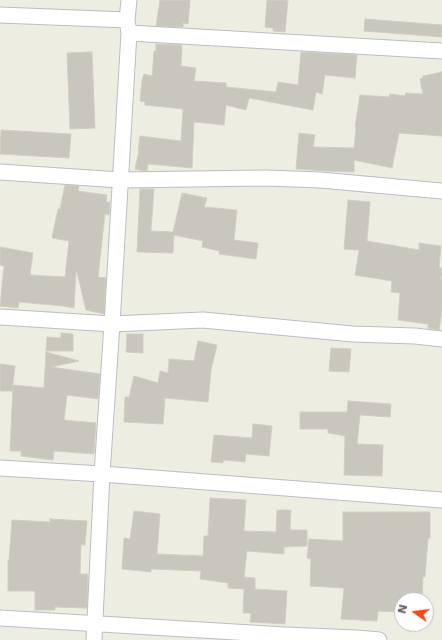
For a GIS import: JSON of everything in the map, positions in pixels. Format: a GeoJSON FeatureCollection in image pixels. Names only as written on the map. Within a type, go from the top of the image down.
{"type":"FeatureCollection","features":[{"type":"Feature","properties":{"kind":"street"},"geometry":{"type":"LineString","coordinates":[[94,640],[129,0]]}},
{"type":"Feature","properties":{"kind":"street"},"geometry":{"type":"LineString","coordinates":[[0,15],[442,51]]}},
{"type":"Feature","properties":{"kind":"street"},"geometry":{"type":"LineString","coordinates":[[0,172],[120,180],[265,178],[320,180],[442,191]]}},
{"type":"Feature","properties":{"kind":"street"},"geometry":{"type":"LineString","coordinates":[[0,317],[112,324],[203,320],[354,334],[415,336],[442,339]]}},
{"type":"Feature","properties":{"kind":"street"},"geometry":{"type":"LineString","coordinates":[[0,468],[102,474],[442,500]]}},
{"type":"Feature","properties":{"kind":"street"},"geometry":{"type":"LineString","coordinates":[[0,618],[379,640]]}},
{"type":"Feature","properties":{"kind":"building"},"geometry":{"type":"Polygon","coordinates":[[[160,0],[190,0],[188,24],[183,23],[183,27],[156,26],[160,0]]]}},
{"type":"Feature","properties":{"kind":"building"},"geometry":{"type":"Polygon","coordinates":[[[267,0],[288,0],[285,32],[273,31],[273,28],[265,27],[267,0]]]}},
{"type":"Feature","properties":{"kind":"building"},"geometry":{"type":"Polygon","coordinates":[[[365,19],[442,25],[442,37],[364,31],[365,19]]]}},
{"type":"Feature","properties":{"kind":"building"},"geometry":{"type":"Polygon","coordinates":[[[156,44],[182,45],[181,66],[196,68],[194,81],[226,83],[226,87],[276,92],[278,82],[298,85],[301,52],[357,55],[355,78],[325,75],[322,94],[316,92],[313,110],[249,98],[246,110],[226,105],[224,125],[194,122],[192,168],[148,164],[147,171],[143,171],[135,169],[139,151],[140,136],[181,141],[183,109],[145,105],[145,102],[140,101],[144,74],[152,76],[156,44]]]}},
{"type":"Feature","properties":{"kind":"building"},"geometry":{"type":"Polygon","coordinates":[[[92,52],[95,128],[70,129],[67,53],[92,52]]]}},
{"type":"Feature","properties":{"kind":"building"},"geometry":{"type":"Polygon","coordinates":[[[442,72],[442,136],[399,133],[392,168],[354,160],[354,172],[296,169],[299,133],[315,135],[313,147],[354,148],[355,127],[360,95],[389,97],[390,94],[405,96],[406,93],[423,94],[420,79],[423,78],[423,76],[442,72]]]}},
{"type":"Feature","properties":{"kind":"building"},"geometry":{"type":"Polygon","coordinates":[[[1,130],[71,134],[69,158],[0,154],[1,130]]]}},
{"type":"Feature","properties":{"kind":"building"},"geometry":{"type":"Polygon","coordinates":[[[65,185],[79,186],[78,191],[107,195],[106,202],[110,202],[109,215],[105,214],[98,277],[106,278],[104,314],[86,310],[77,272],[74,308],[19,302],[18,308],[0,306],[4,266],[0,265],[0,247],[33,253],[30,275],[65,277],[69,241],[52,238],[65,185]]]}},
{"type":"Feature","properties":{"kind":"building"},"geometry":{"type":"Polygon","coordinates":[[[140,189],[154,189],[151,231],[173,232],[182,193],[207,198],[204,207],[237,210],[234,240],[258,243],[256,259],[219,254],[219,251],[202,247],[203,241],[174,235],[173,253],[137,252],[140,189]]]}},
{"type":"Feature","properties":{"kind":"building"},"geometry":{"type":"Polygon","coordinates":[[[348,200],[370,202],[367,241],[419,250],[419,243],[441,246],[439,268],[442,268],[442,311],[439,330],[428,328],[428,324],[398,320],[400,293],[391,292],[392,281],[355,275],[359,250],[344,249],[348,200]]]}},
{"type":"Feature","properties":{"kind":"building"},"geometry":{"type":"Polygon","coordinates":[[[61,333],[73,334],[73,351],[46,351],[47,337],[61,338],[61,333]]]}},
{"type":"Feature","properties":{"kind":"building"},"geometry":{"type":"Polygon","coordinates":[[[127,334],[143,334],[143,353],[126,352],[127,334]]]}},
{"type":"Feature","properties":{"kind":"building"},"geometry":{"type":"Polygon","coordinates":[[[198,341],[217,345],[211,370],[208,402],[165,398],[163,424],[124,422],[125,397],[129,397],[134,376],[158,383],[160,371],[168,373],[169,359],[194,361],[198,341]]]}},
{"type":"Feature","properties":{"kind":"building"},"geometry":{"type":"Polygon","coordinates":[[[331,348],[351,349],[349,372],[329,371],[331,348]]]}},
{"type":"Feature","properties":{"kind":"building"},"geometry":{"type":"Polygon","coordinates":[[[46,352],[79,361],[51,367],[100,374],[98,399],[67,395],[64,420],[96,423],[94,454],[54,451],[53,460],[21,456],[21,451],[10,451],[13,385],[44,388],[46,352]]]}},
{"type":"Feature","properties":{"kind":"building"},"geometry":{"type":"Polygon","coordinates":[[[0,364],[15,366],[12,391],[0,391],[0,364]]]}},
{"type":"Feature","properties":{"kind":"building"},"geometry":{"type":"Polygon","coordinates":[[[348,401],[391,404],[390,417],[360,415],[357,444],[383,445],[382,476],[344,475],[345,436],[328,433],[328,429],[300,429],[300,412],[347,412],[348,401]]]}},
{"type":"Feature","properties":{"kind":"building"},"geometry":{"type":"Polygon","coordinates":[[[253,424],[272,426],[269,456],[246,454],[245,462],[223,460],[223,463],[211,462],[214,435],[252,438],[253,424]]]}},
{"type":"Feature","properties":{"kind":"building"},"geometry":{"type":"Polygon","coordinates":[[[210,498],[246,500],[244,531],[276,532],[277,510],[291,510],[290,530],[307,530],[307,546],[284,547],[284,554],[247,551],[244,577],[255,578],[255,589],[287,591],[285,624],[250,622],[251,613],[243,613],[244,589],[228,588],[228,583],[200,579],[201,571],[151,569],[151,572],[122,569],[124,538],[130,539],[134,511],[160,514],[157,554],[203,556],[204,536],[208,536],[210,498]]]}},
{"type":"Feature","properties":{"kind":"building"},"geometry":{"type":"Polygon","coordinates":[[[343,512],[430,512],[430,538],[428,538],[422,592],[394,592],[394,612],[378,611],[377,621],[341,619],[344,588],[310,586],[311,559],[307,558],[309,539],[343,541],[343,512]]]}},
{"type":"Feature","properties":{"kind":"building"},"geometry":{"type":"Polygon","coordinates":[[[50,519],[87,521],[85,545],[81,545],[80,574],[88,574],[87,608],[55,607],[55,610],[35,610],[35,591],[8,591],[8,560],[12,520],[50,522],[50,519]]]}}]}
